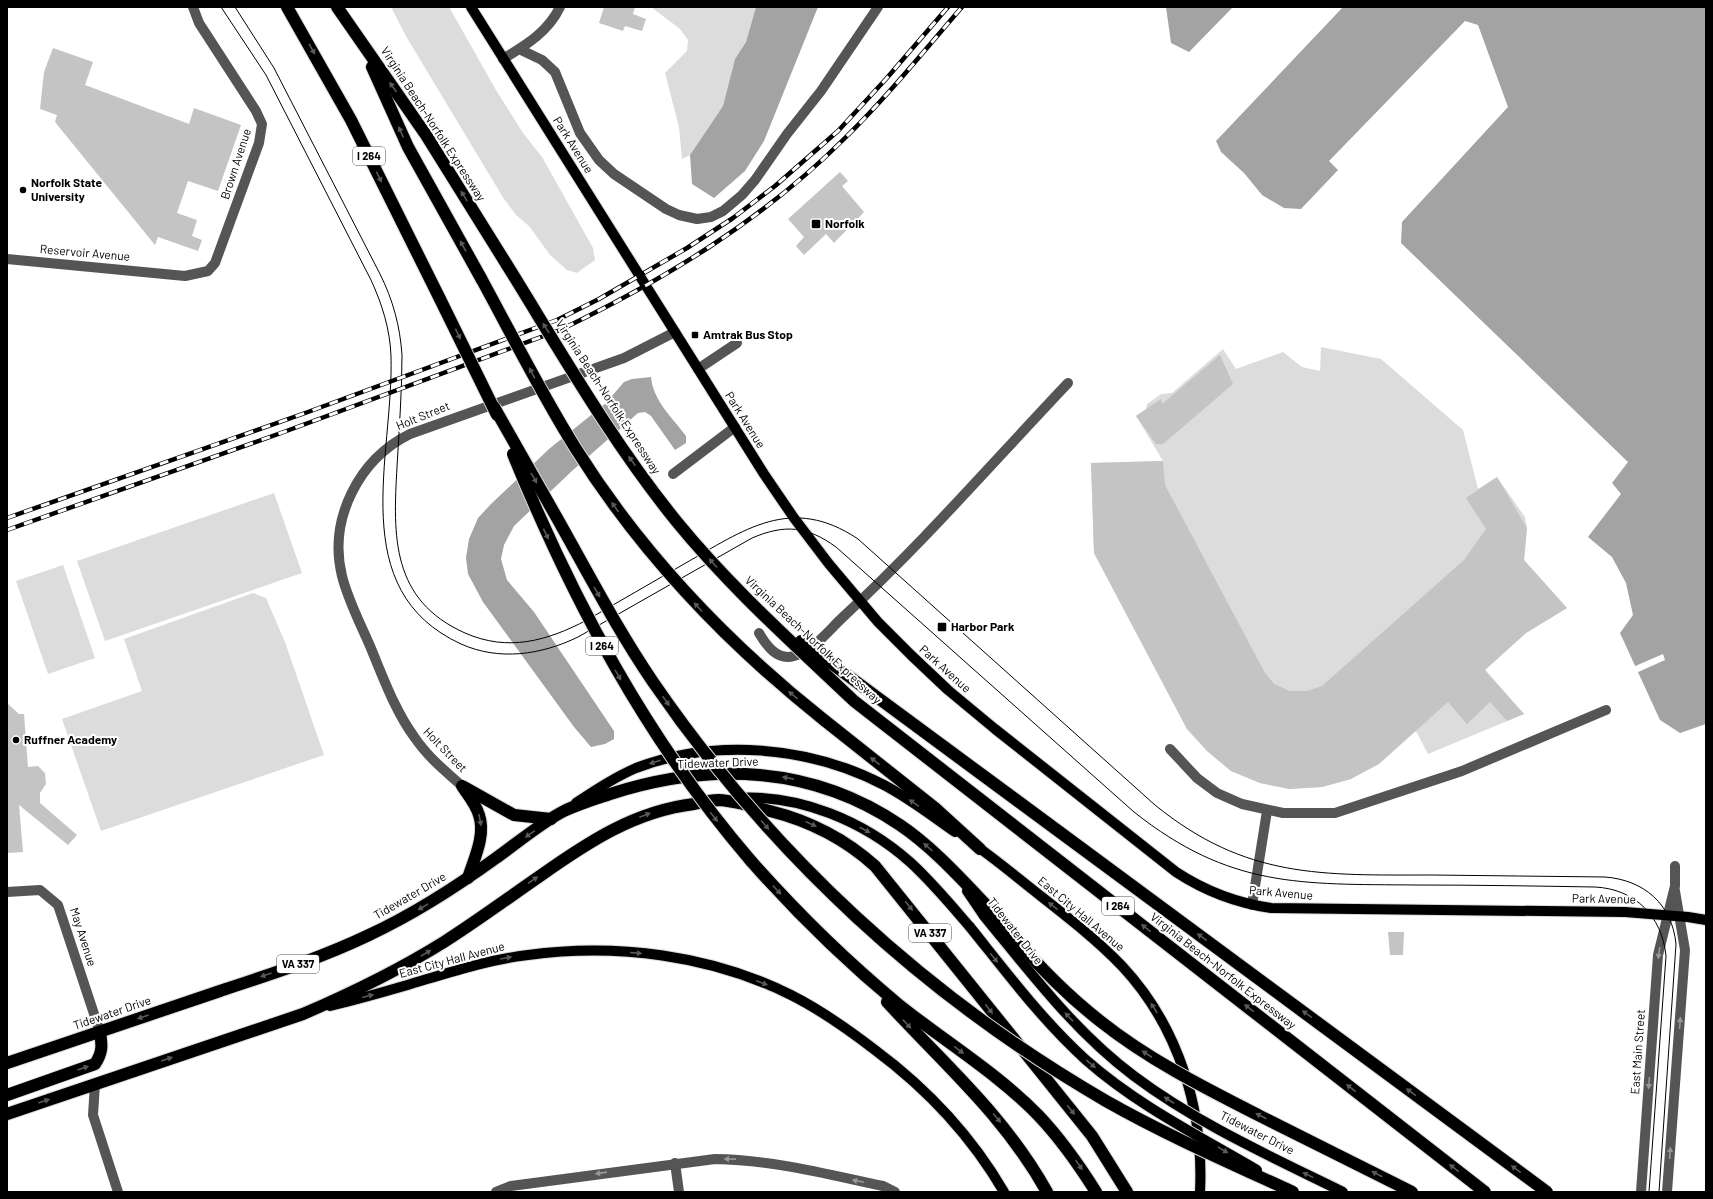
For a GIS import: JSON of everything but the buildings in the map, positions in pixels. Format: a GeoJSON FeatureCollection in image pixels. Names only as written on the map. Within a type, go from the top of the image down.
{"type":"FeatureCollection","features":[{"type":"Feature","properties":{"kind":"highway","name":"Virginia Beach-Norfolk Expressway"},"geometry":{"type":"LineString","coordinates":[[337,7],[426,135],[586,393],[658,498],[701,550],[759,611],[854,700],[1485,1192]]}},
{"type":"Feature","properties":{"kind":"highway","name":"I 264"},"geometry":{"type":"LineString","coordinates":[[290,11],[354,127],[494,408],[543,528],[618,673],[648,724],[692,788],[751,861],[791,905],[852,964],[900,1005],[1005,1085],[1038,1115],[1055,1134],[1096,1192]]}},
{"type":"Feature","properties":{"kind":"highway"},"geometry":{"type":"LineString","coordinates":[[361,41],[408,147],[560,423],[627,523],[662,567],[704,614],[764,671],[935,808],[980,849]]}},
{"type":"Feature","properties":{"kind":"highway"},"geometry":{"type":"LineString","coordinates":[[494,408],[598,593],[651,680],[736,793],[833,896],[917,971],[1035,1057],[1084,1088],[1142,1120],[1196,1148],[1293,1192]]}},
{"type":"Feature","properties":{"kind":"highway"},"geometry":{"type":"LineString","coordinates":[[759,611],[1547,1192]]}},
{"type":"Feature","properties":{"kind":"highway","name":"Tidewater Drive"},"geometry":{"type":"LineString","coordinates":[[7,1064],[346,946],[396,922],[468,878],[562,812],[624,790],[671,778],[741,774],[788,778],[834,791],[880,812],[920,840],[956,874],[988,913]]}},
{"type":"Feature","properties":{"kind":"highway"},"geometry":{"type":"LineString","coordinates":[[462,786],[514,815],[551,819]]}},
{"type":"Feature","properties":{"kind":"highway"},"geometry":{"type":"LineString","coordinates":[[462,786],[475,805],[481,822],[480,839],[468,878]]}},
{"type":"Feature","properties":{"kind":"highway","name":"VA 337"},"geometry":{"type":"LineString","coordinates":[[7,1114],[303,1014],[351,993],[422,955],[570,855],[613,829],[653,812],[682,805],[719,800],[755,807],[802,820],[849,844],[875,866],[1092,1136],[1127,1192]]}},
{"type":"Feature","properties":{"kind":"highway","name":"VA 337"},"geometry":{"type":"LineString","coordinates":[[988,913],[1060,986],[1100,1021],[1142,1051],[1205,1088],[1412,1192]]}},
{"type":"Feature","properties":{"kind":"highway"},"geometry":{"type":"LineString","coordinates":[[852,964],[914,1031],[990,1109],[1021,1150],[1048,1192]]}},
{"type":"Feature","properties":{"kind":"highway"},"geometry":{"type":"LineString","coordinates":[[7,1094],[94,1064],[101,1056],[102,1049],[100,1032]]}},
{"type":"Feature","properties":{"kind":"main road","name":"Park Avenue"},"geometry":{"type":"LineString","coordinates":[[471,7],[735,427],[794,518],[829,564],[860,602],[894,639],[948,690],[1164,863],[1201,887],[1225,898],[1252,905],[1301,909],[1625,912],[1679,916],[1706,920]]}},
{"type":"Feature","properties":{"kind":"main road","name":"East City Hall Avenue"},"geometry":{"type":"LineString","coordinates":[[562,812],[595,789],[636,768],[672,757],[722,751],[771,752],[820,761],[873,780],[914,803],[980,849],[1093,939],[1123,967],[1153,1007],[1174,1044],[1192,1100],[1201,1155],[1200,1192]]}},
{"type":"Feature","properties":{"kind":"main road"},"geometry":{"type":"LineString","coordinates":[[719,800],[748,798],[791,802],[823,811],[854,824],[883,841],[909,861],[933,884],[1052,1027],[1103,1074],[1156,1112],[1293,1192]]}},
{"type":"Feature","properties":{"kind":"main road","name":"Tidewater Drive"},"geometry":{"type":"LineString","coordinates":[[988,913],[1056,1004],[1094,1042],[1134,1076],[1176,1105],[1224,1132],[1343,1192]]}},
{"type":"Feature","properties":{"kind":"main road","name":"East City Hall Avenue"},"geometry":{"type":"LineString","coordinates":[[303,1014],[476,965],[528,955],[583,951],[636,953],[689,961],[720,968],[791,995],[839,1024],[886,1057],[919,1087],[947,1116],[982,1159],[1004,1192]]}},
{"type":"Feature","properties":{"kind":"street","name":"Brown Avenue"},"geometry":{"type":"LineString","coordinates":[[161,273],[185,276],[202,273],[208,271],[215,263],[259,143],[262,130],[262,124],[256,111],[199,23],[193,7]]}},
{"type":"Feature","properties":{"kind":"street"},"geometry":{"type":"LineString","coordinates":[[503,59],[541,34],[553,20],[560,7]]}},
{"type":"Feature","properties":{"kind":"street"},"geometry":{"type":"LineString","coordinates":[[519,49],[542,60],[555,72],[580,133],[599,160],[614,174],[666,209],[697,219],[711,217],[723,212],[742,195],[755,180],[787,134],[821,91],[878,7]]}},
{"type":"Feature","properties":{"kind":"street","name":"Reservoir Avenue"},"geometry":{"type":"LineString","coordinates":[[7,259],[161,273]]}},
{"type":"Feature","properties":{"kind":"street","name":"Holt Street"},"geometry":{"type":"LineString","coordinates":[[462,786],[434,761],[406,725],[390,693],[346,588],[340,566],[339,539],[345,510],[356,484],[380,452],[396,441],[410,434],[624,358],[675,332]]}},
{"type":"Feature","properties":{"kind":"street"},"geometry":{"type":"LineString","coordinates":[[698,369],[737,343]]}},
{"type":"Feature","properties":{"kind":"street"},"geometry":{"type":"LineString","coordinates":[[759,633],[767,647],[782,657],[793,657],[809,649],[860,602],[1068,383]]}},
{"type":"Feature","properties":{"kind":"street"},"geometry":{"type":"LineString","coordinates":[[673,474],[735,427]]}},
{"type":"Feature","properties":{"kind":"street"},"geometry":{"type":"LineString","coordinates":[[1170,749],[1197,778],[1217,793],[1242,804],[1267,811],[1283,813],[1335,813],[1462,771],[1606,710]]}},
{"type":"Feature","properties":{"kind":"street"},"geometry":{"type":"LineString","coordinates":[[1252,905],[1267,811]]}},
{"type":"Feature","properties":{"kind":"street"},"geometry":{"type":"LineString","coordinates":[[1667,1192],[1685,950],[1674,886],[1675,866]]}},
{"type":"Feature","properties":{"kind":"street","name":"East Main Street"},"geometry":{"type":"LineString","coordinates":[[1641,1192],[1658,955],[1674,886]]}},
{"type":"Feature","properties":{"kind":"street","name":"May Avenue"},"geometry":{"type":"LineString","coordinates":[[7,892],[40,890],[58,905],[100,1032]]}},
{"type":"Feature","properties":{"kind":"street"},"geometry":{"type":"LineString","coordinates":[[95,1084],[94,1115],[118,1192]]}},
{"type":"Feature","properties":{"kind":"street"},"geometry":{"type":"LineString","coordinates":[[496,1192],[511,1186],[675,1163],[715,1159],[749,1160],[783,1164],[883,1186],[895,1192]]}},
{"type":"Feature","properties":{"kind":"street"},"geometry":{"type":"LineString","coordinates":[[675,1163],[679,1192]]}},
{"type":"Feature","properties":{"kind":"shaded area"},"geometry":{"type":"Polygon","coordinates":[[[391,7],[449,7],[496,90],[523,133],[542,157],[593,248],[595,260],[577,273],[567,270],[550,255],[529,226],[516,215],[504,199],[407,38],[391,7]]]}},
{"type":"Feature","properties":{"kind":"shaded area"},"geometry":{"type":"Polygon","coordinates":[[[651,7],[756,7],[746,42],[735,59],[723,106],[690,155],[682,159],[679,127],[665,73],[687,51],[688,40],[680,29],[651,7]]]}},
{"type":"Feature","properties":{"kind":"shaded area"},"geometry":{"type":"Polygon","coordinates":[[[756,7],[818,7],[764,141],[745,171],[714,198],[692,184],[690,155],[723,106],[735,59],[746,42],[756,7]]]}},
{"type":"Feature","properties":{"kind":"shaded area"},"geometry":{"type":"Polygon","coordinates":[[[1166,7],[1233,7],[1189,52],[1171,43],[1166,7]]]}},
{"type":"Feature","properties":{"kind":"shaded area"},"geometry":{"type":"Polygon","coordinates":[[[1343,7],[1706,7],[1706,724],[1680,733],[1660,720],[1620,633],[1633,615],[1626,583],[1612,557],[1588,537],[1621,494],[1612,483],[1628,462],[1401,243],[1402,222],[1508,107],[1478,25],[1465,21],[1329,161],[1338,170],[1301,209],[1284,208],[1262,195],[1244,173],[1221,152],[1216,141],[1343,7]]]}},
{"type":"Feature","properties":{"kind":"shaded area"},"geometry":{"type":"Polygon","coordinates":[[[1321,347],[1381,359],[1463,430],[1478,489],[1497,477],[1525,517],[1527,528],[1524,560],[1567,608],[1526,633],[1485,670],[1524,714],[1428,754],[1416,731],[1351,779],[1322,787],[1289,789],[1260,783],[1231,771],[1207,751],[1187,729],[1094,553],[1091,463],[1163,461],[1136,416],[1146,409],[1147,404],[1161,394],[1172,393],[1223,349],[1236,369],[1283,352],[1302,367],[1320,371],[1321,347]]]}},
{"type":"Feature","properties":{"kind":"shaded area"},"geometry":{"type":"Polygon","coordinates":[[[651,377],[655,394],[686,436],[686,443],[675,450],[651,416],[645,412],[638,413],[573,470],[514,526],[504,545],[501,559],[507,580],[534,612],[614,731],[614,739],[605,744],[591,747],[574,727],[483,602],[468,574],[466,558],[469,539],[478,518],[491,504],[549,449],[606,403],[624,382],[632,379],[651,377]]]}},
{"type":"Feature","properties":{"kind":"shaded area"},"geometry":{"type":"Polygon","coordinates":[[[274,493],[302,573],[105,641],[77,561],[274,493]]]}},
{"type":"Feature","properties":{"kind":"shaded area"},"geometry":{"type":"Polygon","coordinates":[[[63,565],[95,658],[48,674],[16,581],[63,565]]]}},
{"type":"Feature","properties":{"kind":"shaded area"},"geometry":{"type":"Polygon","coordinates":[[[253,593],[266,598],[285,642],[324,755],[101,831],[62,719],[142,691],[124,639],[253,593]]]}},
{"type":"Feature","properties":{"kind":"pier"},"geometry":{"type":"Polygon","coordinates":[[[1663,654],[1665,660],[1636,673],[1633,667],[1663,654]]]}},
{"type":"Feature","properties":{"kind":"tram line"},"geometry":{"type":"LineString","coordinates":[[221,7],[266,75],[371,280],[382,307],[389,336],[391,356],[383,517],[388,556],[401,590],[425,620],[461,644],[475,649],[490,653],[505,654],[535,652],[578,637],[752,538],[785,529],[805,531],[836,547],[1134,812],[1169,837],[1202,855],[1235,868],[1268,877],[1301,882],[1375,885],[1595,887],[1622,893],[1634,899],[1644,907],[1652,917],[1659,929],[1666,956],[1649,1192]]}},
{"type":"Feature","properties":{"kind":"tram line"},"geometry":{"type":"LineString","coordinates":[[235,7],[274,68],[389,294],[398,323],[402,355],[396,493],[397,541],[402,564],[410,584],[423,603],[441,619],[465,633],[481,639],[497,642],[527,642],[557,634],[587,620],[727,539],[748,529],[768,522],[789,518],[811,519],[834,526],[858,539],[1155,805],[1189,829],[1221,847],[1254,860],[1286,868],[1320,872],[1355,874],[1605,877],[1632,883],[1644,889],[1662,906],[1669,917],[1676,944],[1659,1192]]}},
{"type":"Feature","properties":{"kind":"railway"},"geometry":{"type":"LineString","coordinates":[[7,518],[308,412],[557,320],[599,299],[687,248],[733,218],[775,186],[838,131],[886,79],[948,7]]}},
{"type":"Feature","properties":{"kind":"railway"},"geometry":{"type":"LineString","coordinates":[[7,530],[281,433],[560,330],[599,311],[674,269],[711,246],[780,196],[813,168],[876,106],[962,7]]}},
{"type":"Feature","properties":{"kind":"place","name":"Norfolk State University"},"geometry":{"type":"Point","coordinates":[23,190]}},
{"type":"Feature","properties":{"kind":"place","name":"Norfolk"},"geometry":{"type":"Point","coordinates":[816,224]}},
{"type":"Feature","properties":{"kind":"place","name":"Amtrak Bus Stop"},"geometry":{"type":"Point","coordinates":[695,335]}},
{"type":"Feature","properties":{"kind":"place","name":"Harbor Park"},"geometry":{"type":"Point","coordinates":[942,627]}},
{"type":"Feature","properties":{"kind":"place","name":"Ruffner Academy"},"geometry":{"type":"Point","coordinates":[16,740]}}]}
